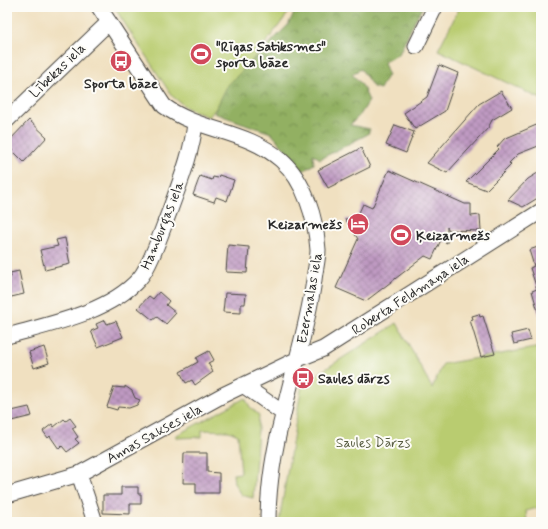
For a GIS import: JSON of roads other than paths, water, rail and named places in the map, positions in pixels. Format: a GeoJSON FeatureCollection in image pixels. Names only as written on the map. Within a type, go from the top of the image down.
{"type":"FeatureCollection","features":[{"type":"Feature","properties":{"kind":"street","name":"Ezermalas iela"},"geometry":{"type":"LineString","coordinates":[[100,7],[164,106],[177,116],[195,123],[244,137],[264,147],[281,160],[295,176],[304,194],[315,223],[318,251],[312,298],[271,467],[268,522]]}},
{"type":"Feature","properties":{"kind":"street"},"geometry":{"type":"LineString","coordinates":[[416,46],[435,7]]}},
{"type":"Feature","properties":{"kind":"street","name":"Lībekas iela"},"geometry":{"type":"LineString","coordinates":[[7,120],[109,22]]}},
{"type":"Feature","properties":{"kind":"street","name":"Hamburgas iela"},"geometry":{"type":"LineString","coordinates":[[7,336],[80,315],[118,296],[140,278],[157,245],[175,196],[193,141],[195,123]]}},
{"type":"Feature","properties":{"kind":"street","name":"Roberta Feldmaņa iela"},"geometry":{"type":"LineString","coordinates":[[298,359],[323,349],[541,211]]}},
{"type":"Feature","properties":{"kind":"street","name":"Annas Sakses iela"},"geometry":{"type":"LineString","coordinates":[[7,495],[79,474],[243,385],[298,359]]}},
{"type":"Feature","properties":{"kind":"street"},"geometry":{"type":"LineString","coordinates":[[243,385],[283,413]]}},
{"type":"Feature","properties":{"kind":"street"},"geometry":{"type":"LineString","coordinates":[[79,474],[95,522]]}},
{"type":"Feature","properties":{"kind":"place","name":"\"Rīgas Satiksmes\" sporta bāze"},"geometry":{"type":"Point","coordinates":[201,54]}},
{"type":"Feature","properties":{"kind":"place","name":"Sporta bāze"},"geometry":{"type":"Point","coordinates":[121,61]}},
{"type":"Feature","properties":{"kind":"place","name":"Keizarmežs"},"geometry":{"type":"Point","coordinates":[358,224]}},
{"type":"Feature","properties":{"kind":"place","name":"Ķeizarmežs"},"geometry":{"type":"Point","coordinates":[401,235]}},
{"type":"Feature","properties":{"kind":"place","name":"Saules dārzs"},"geometry":{"type":"Point","coordinates":[303,378]}},
{"type":"Feature","properties":{"kind":"park label","name":"Saules Dārzs"},"geometry":{"type":"Point","coordinates":[373,442]}}]}
